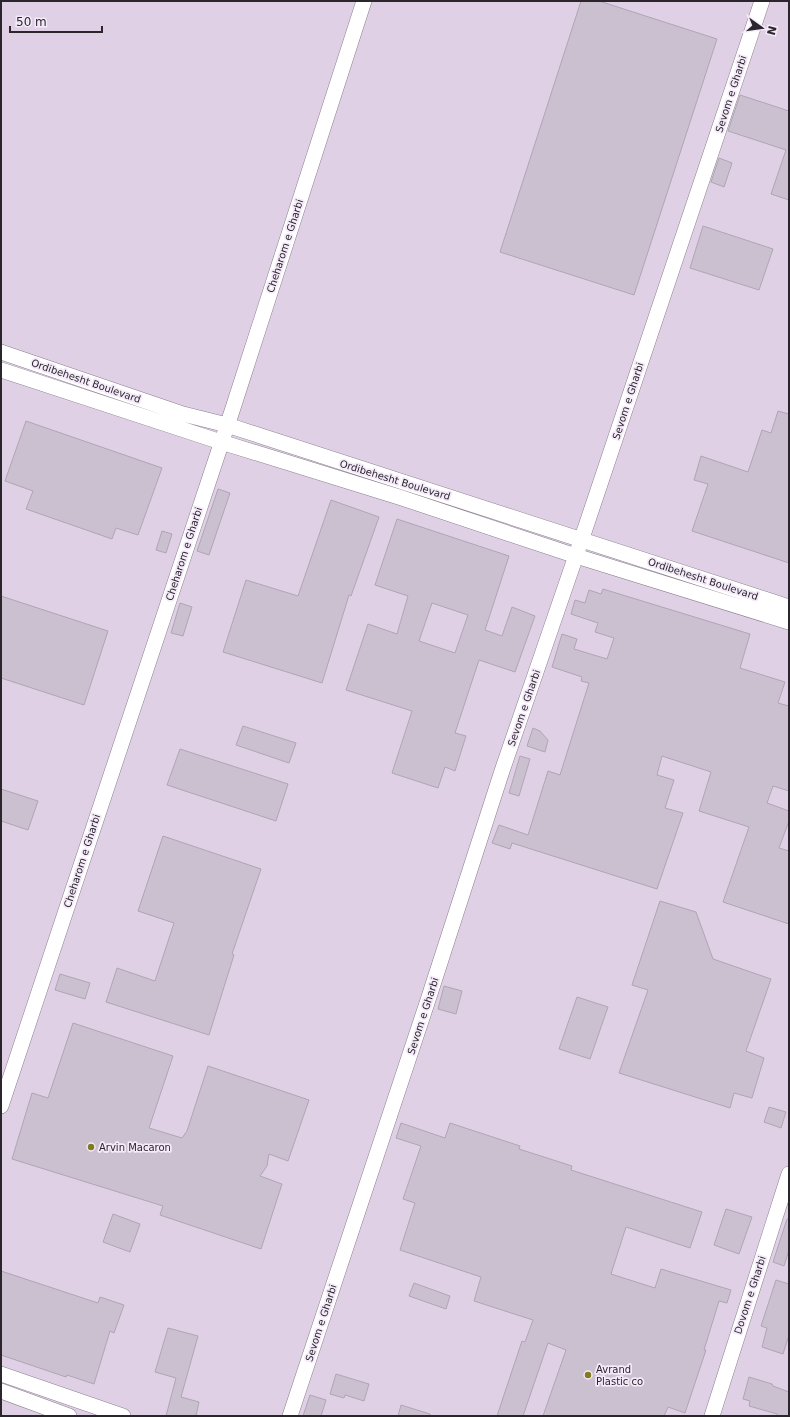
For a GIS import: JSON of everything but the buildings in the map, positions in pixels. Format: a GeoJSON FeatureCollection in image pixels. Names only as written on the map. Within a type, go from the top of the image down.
{"type":"FeatureCollection","features":[{"type":"Feature","properties":{"kind":"street","name":"Cheharom e Gharbi"},"geometry":{"type":"LineString","coordinates":[[1,1106],[227,425],[364,1]]}},
{"type":"Feature","properties":{"kind":"street","name":"Sevom e Gharbi"},"geometry":{"type":"LineString","coordinates":[[290,1416],[431,992],[502,771],[582,541],[762,1]]}},
{"type":"Feature","properties":{"kind":"street","name":"Ordibehesht Boulevard"},"geometry":{"type":"LineString","coordinates":[[1,352],[183,414],[227,425],[789,607]]}},
{"type":"Feature","properties":{"kind":"street","name":"Ordibehesht Boulevard"},"geometry":{"type":"LineString","coordinates":[[1,370],[221,442],[399,497],[576,556],[789,622]]}},
{"type":"Feature","properties":{"kind":"street","name":"Dovom e Gharbi"},"geometry":{"type":"LineString","coordinates":[[712,1416],[789,1174]]}},
{"type":"Feature","properties":{"kind":"street"},"geometry":{"type":"LineString","coordinates":[[1,1374],[123,1416]]}},
{"type":"Feature","properties":{"kind":"street"},"geometry":{"type":"LineString","coordinates":[[1,1391],[69,1416]]}},
{"type":"Feature","properties":{"kind":"shaded area"},"geometry":{"type":"Polygon","coordinates":[[[1,1],[789,1],[789,1416],[1,1416],[1,1]]]}},
{"type":"Feature","properties":{"kind":"place","name":"Arvin Macaron"},"geometry":{"type":"Point","coordinates":[91,1147]}},
{"type":"Feature","properties":{"kind":"place","name":"Avrand Plastic co"},"geometry":{"type":"Point","coordinates":[588,1375]}}]}
